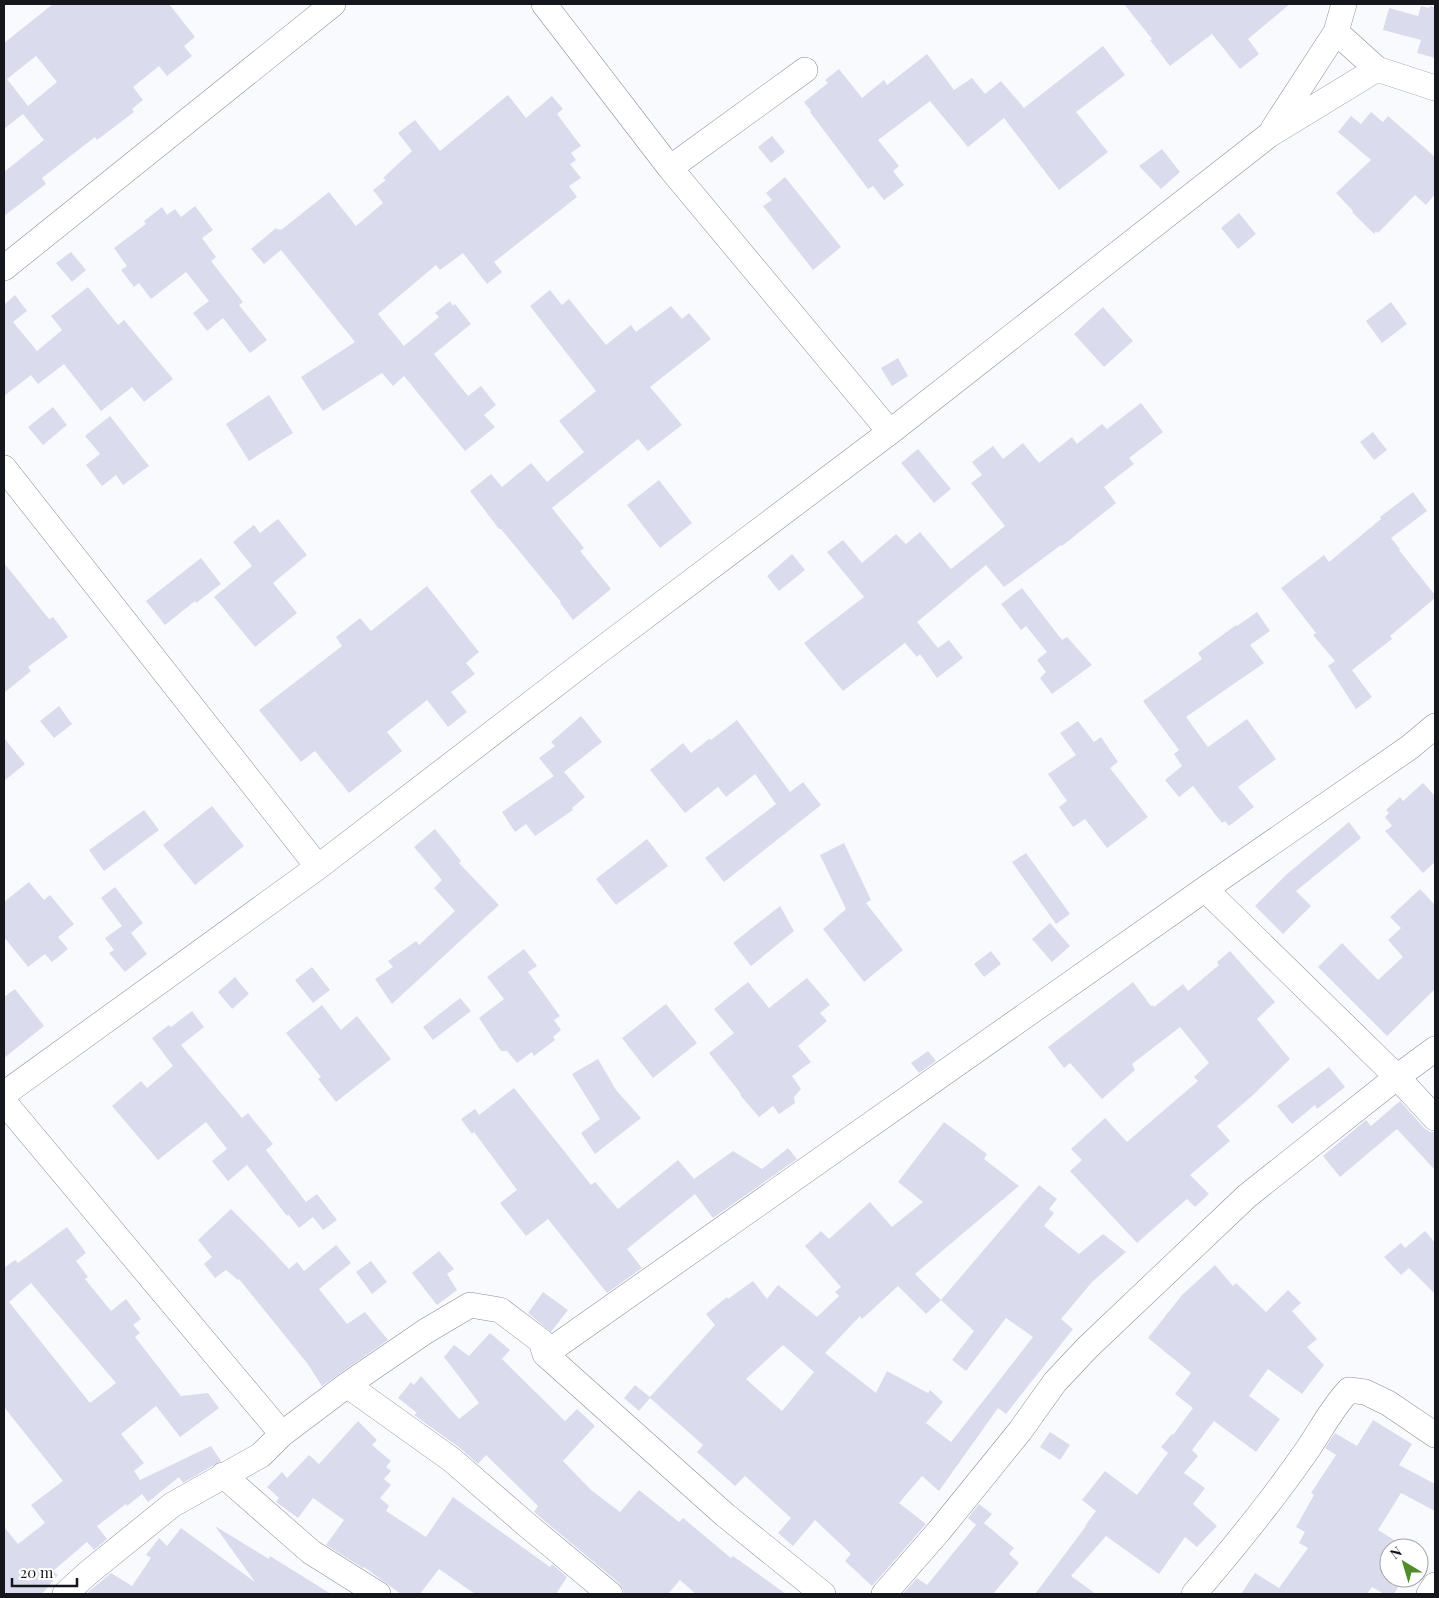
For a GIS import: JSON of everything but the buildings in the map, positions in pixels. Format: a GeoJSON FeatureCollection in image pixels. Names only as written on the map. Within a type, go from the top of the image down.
{"type":"FeatureCollection","features":[{"type":"Feature","properties":{"kind":"street"},"geometry":{"type":"LineString","coordinates":[[4,268],[333,4]]}},
{"type":"Feature","properties":{"kind":"street"},"geometry":{"type":"LineString","coordinates":[[544,4],[670,168],[890,432]]}},
{"type":"Feature","properties":{"kind":"street"},"geometry":{"type":"LineString","coordinates":[[1269,135],[1336,32],[1344,4]]}},
{"type":"Feature","properties":{"kind":"street"},"geometry":{"type":"LineString","coordinates":[[1336,32],[1377,69],[1435,88]]}},
{"type":"Feature","properties":{"kind":"street"},"geometry":{"type":"LineString","coordinates":[[4,1094],[318,867],[586,661],[890,432],[1269,135],[1377,69]]}},
{"type":"Feature","properties":{"kind":"street"},"geometry":{"type":"LineString","coordinates":[[670,168],[805,70]]}},
{"type":"Feature","properties":{"kind":"street"},"geometry":{"type":"LineString","coordinates":[[4,468],[318,867]]}},
{"type":"Feature","properties":{"kind":"street"},"geometry":{"type":"LineString","coordinates":[[546,1354],[1205,889],[1410,747],[1435,726]]}},
{"type":"Feature","properties":{"kind":"street"},"geometry":{"type":"LineString","coordinates":[[1205,889],[1397,1077],[1435,1118]]}},
{"type":"Feature","properties":{"kind":"street"},"geometry":{"type":"LineString","coordinates":[[884,1594],[939,1531],[1008,1446],[1056,1382],[1088,1347],[1247,1196],[1435,1049]]}},
{"type":"Feature","properties":{"kind":"street"},"geometry":{"type":"LineString","coordinates":[[4,1102],[282,1434]]}},
{"type":"Feature","properties":{"kind":"street"},"geometry":{"type":"LineString","coordinates":[[66,1594],[88,1573],[172,1505],[223,1475],[261,1456],[282,1434],[348,1385],[426,1331],[470,1305],[500,1310],[541,1341],[546,1354],[725,1515],[823,1594]]}},
{"type":"Feature","properties":{"kind":"street"},"geometry":{"type":"LineString","coordinates":[[348,1385],[452,1460],[610,1594]]}},
{"type":"Feature","properties":{"kind":"street"},"geometry":{"type":"LineString","coordinates":[[1194,1594],[1224,1559],[1304,1456],[1337,1403],[1349,1390],[1365,1392],[1388,1403],[1435,1435]]}},
{"type":"Feature","properties":{"kind":"street"},"geometry":{"type":"LineString","coordinates":[[223,1475],[311,1552],[378,1594]]}},
{"type":"Feature","properties":{"kind":"street"},"geometry":{"type":"LineString","coordinates":[[1429,1594],[1435,1585]]}}]}
